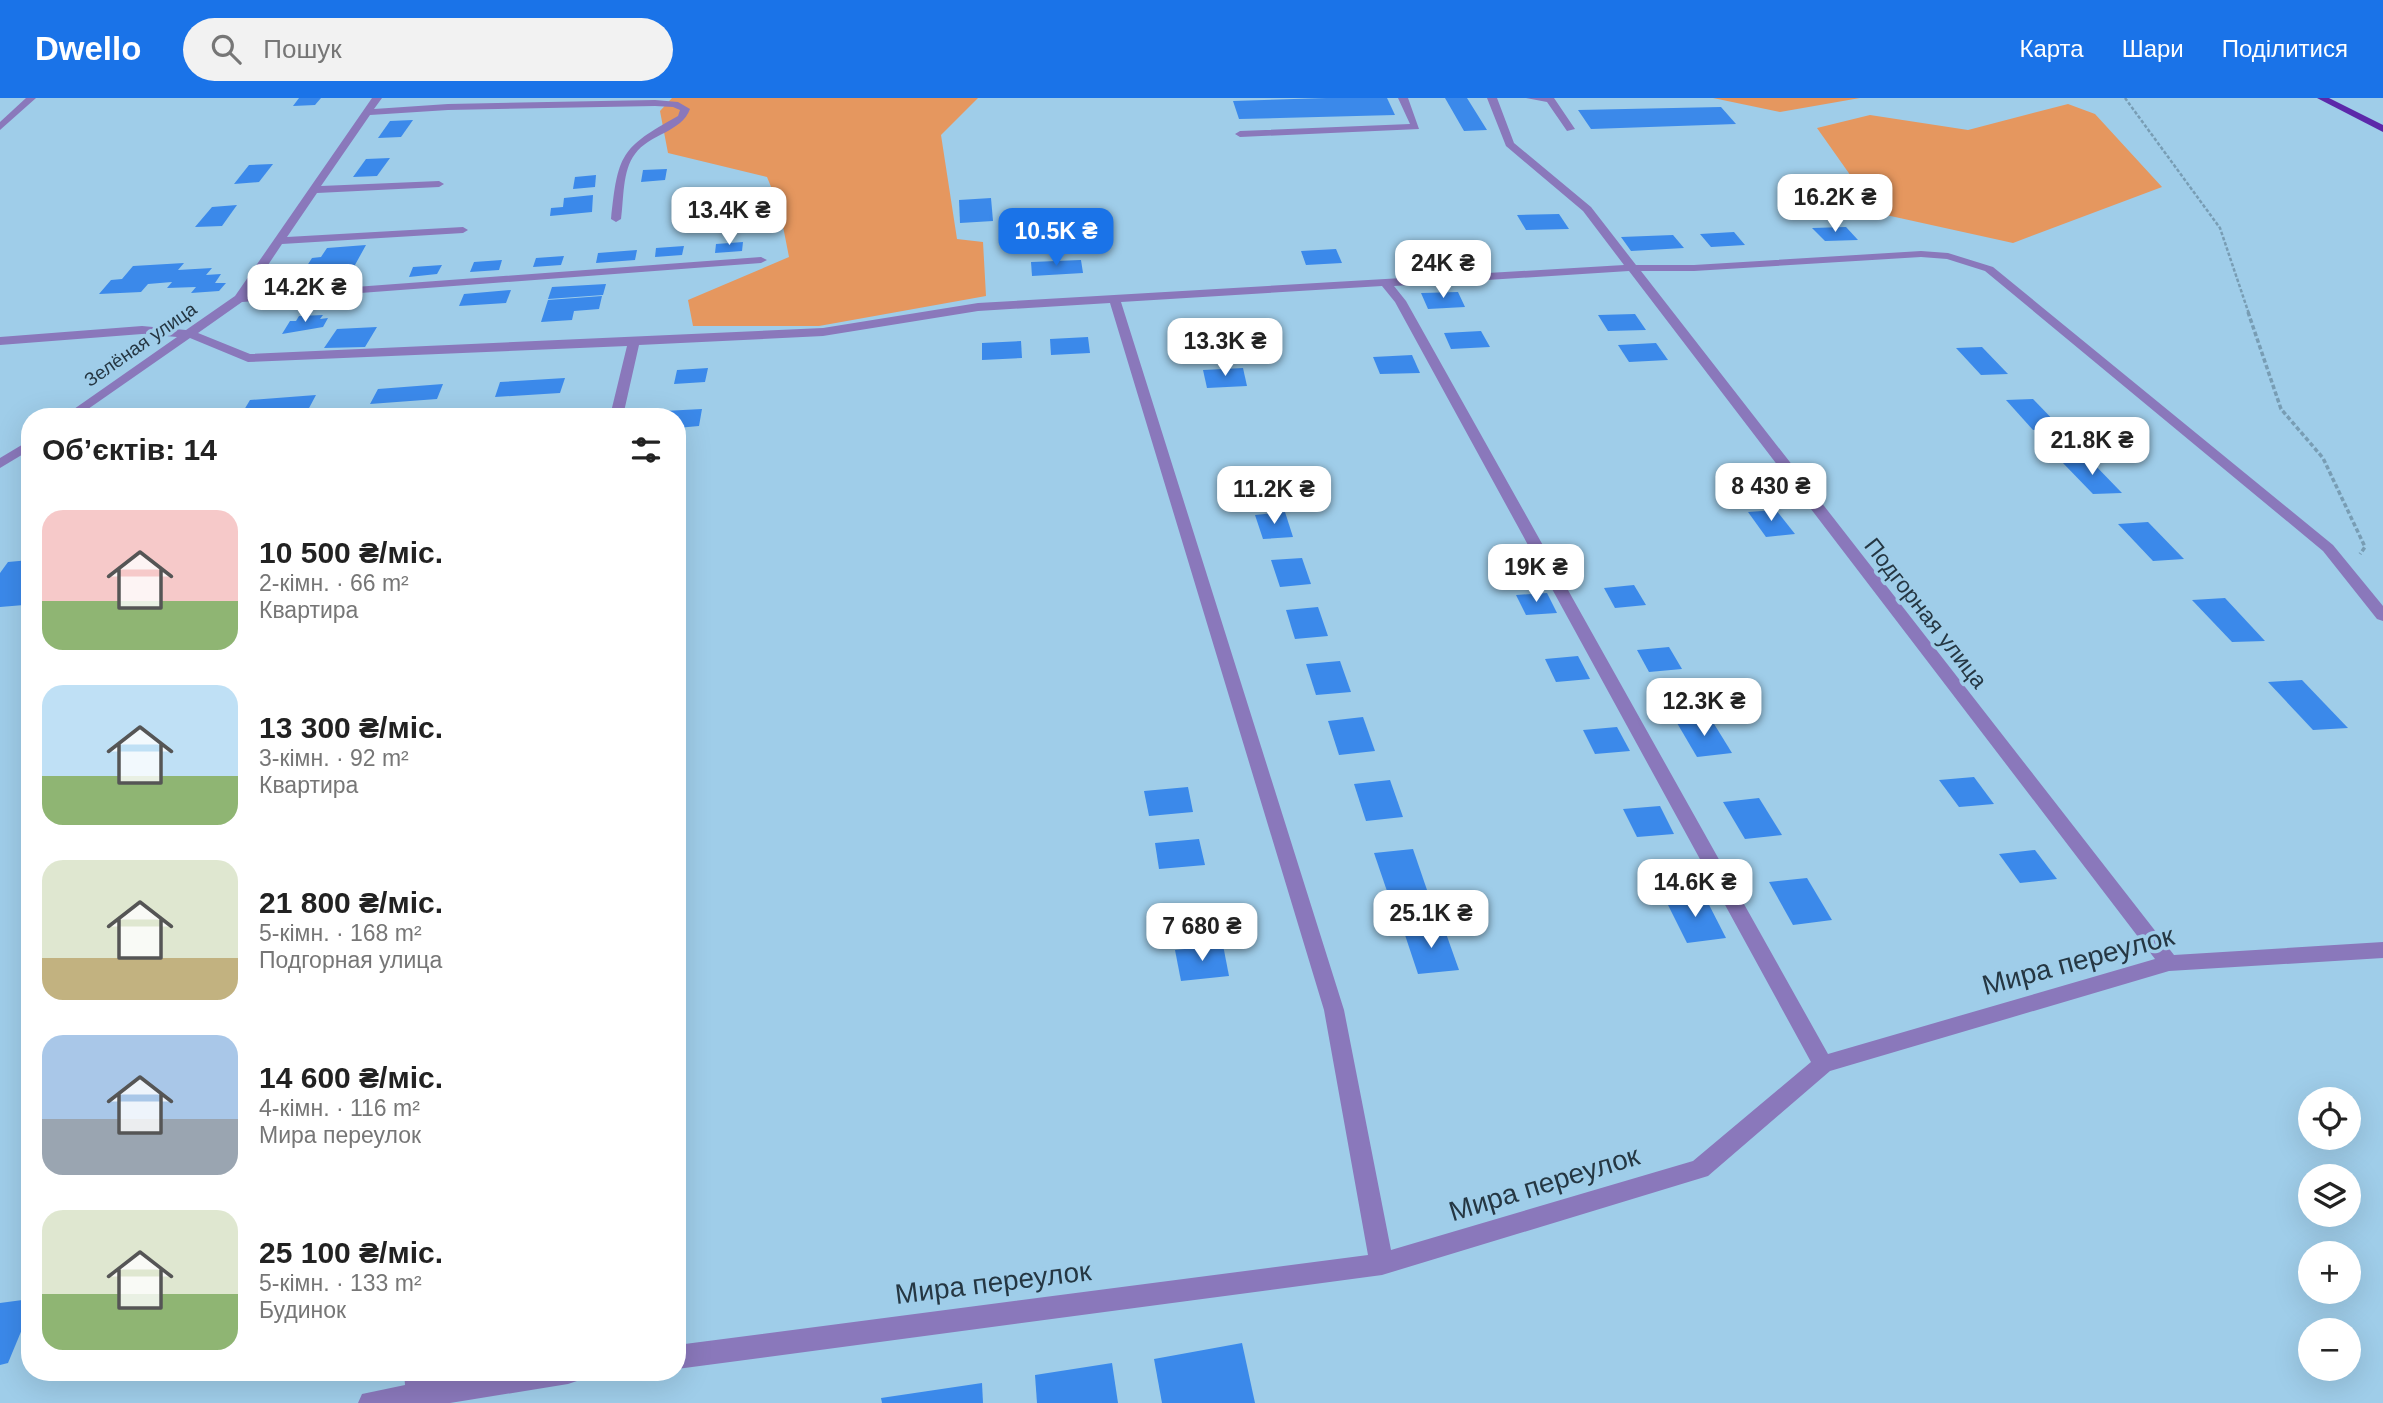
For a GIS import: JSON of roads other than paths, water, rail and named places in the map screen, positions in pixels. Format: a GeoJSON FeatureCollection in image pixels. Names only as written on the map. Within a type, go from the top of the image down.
{"type":"FeatureCollection","features":[{"type":"Feature","properties":{"kind":"main road"},"geometry":{"type":"LineString","coordinates":[[2322,98],[2383,129]]}},
{"type":"Feature","properties":{"kind":"street"},"geometry":{"type":"LineString","coordinates":[[0,127],[31,98]]}},
{"type":"Feature","properties":{"kind":"street","name":"Зелёная улица"},"geometry":{"type":"LineString","coordinates":[[82,408],[239,299],[377,98]]}},
{"type":"Feature","properties":{"kind":"street"},"geometry":{"type":"LineString","coordinates":[[1240,134],[1416,127],[1403,98]]}},
{"type":"Feature","properties":{"kind":"street","name":"Подгорная улица"},"geometry":{"type":"LineString","coordinates":[[1492,98],[1510,144],[1587,209],[2169,963]]}},
{"type":"Feature","properties":{"kind":"street"},"geometry":{"type":"LineString","coordinates":[[1531,98],[1549,99],[1570,129]]}},
{"type":"Feature","properties":{"kind":"street"},"geometry":{"type":"LineString","coordinates":[[367,112],[448,107],[677,101],[685,109],[682,118],[628,151],[622,169],[616,219]]}},
{"type":"Feature","properties":{"kind":"street"},"geometry":{"type":"LineString","coordinates":[[314,190],[439,184]]}},
{"type":"Feature","properties":{"kind":"street"},"geometry":{"type":"LineString","coordinates":[[278,241],[463,230]]}},
{"type":"Feature","properties":{"kind":"street"},"geometry":{"type":"LineString","coordinates":[[0,341],[142,330],[191,334],[248,358],[634,342],[823,332],[978,307],[1114,297],[1630,268],[1694,268],[1921,254],[1948,256],[1989,269],[2328,548],[2383,616]]}},
{"type":"Feature","properties":{"kind":"street"},"geometry":{"type":"LineString","coordinates":[[239,299],[761,260]]}},
{"type":"Feature","properties":{"kind":"street"},"geometry":{"type":"LineString","coordinates":[[1384,281],[1400,301],[1823,1064]]}},
{"type":"Feature","properties":{"kind":"street"},"geometry":{"type":"LineString","coordinates":[[1114,297],[1334,1010],[1382,1264]]}},
{"type":"Feature","properties":{"kind":"street"},"geometry":{"type":"LineString","coordinates":[[619,408],[634,342]]}},
{"type":"Feature","properties":{"kind":"street"},"geometry":{"type":"LineString","coordinates":[[0,464],[21,450]]}},
{"type":"Feature","properties":{"kind":"street","name":"Мира переулок"},"geometry":{"type":"LineString","coordinates":[[686,1356],[1382,1264],[1700,1170],[1823,1064],[2169,963],[2383,950]]}},
{"type":"Feature","properties":{"kind":"street"},"geometry":{"type":"LineString","coordinates":[[372,1403],[417,1383],[444,1381]]}}]}
